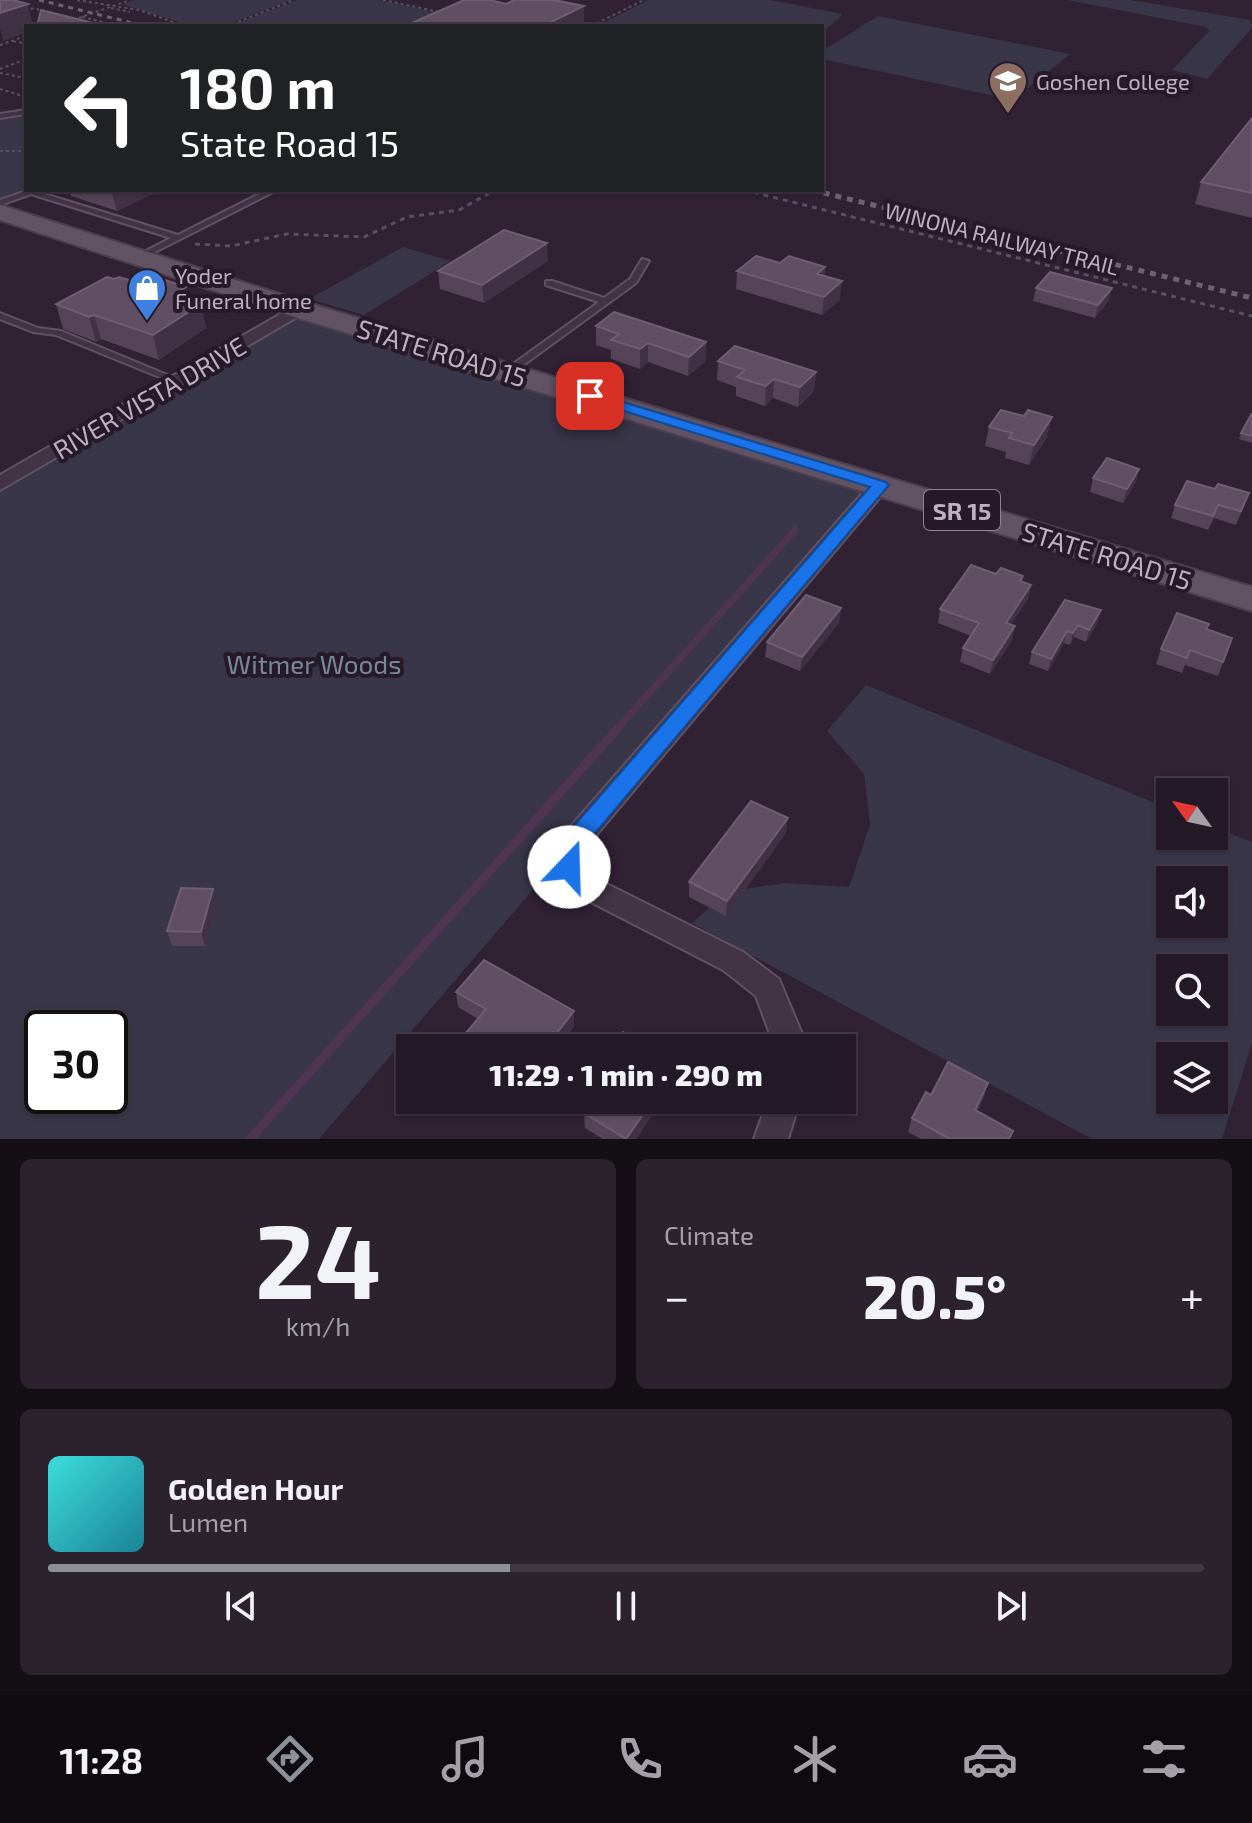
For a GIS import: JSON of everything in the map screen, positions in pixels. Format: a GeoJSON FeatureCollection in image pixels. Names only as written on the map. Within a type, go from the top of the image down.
{"type":"FeatureCollection","features":[{"type":"Feature","properties":{"kind":"main road","name":"STATE ROAD 15"},"geometry":{"type":"LineString","coordinates":[[0,212],[298,309],[1252,599]]}},
{"type":"Feature","properties":{"kind":"street","name":"RIVER VISTA DRIVE"},"geometry":{"type":"LineString","coordinates":[[0,484],[298,309]]}},
{"type":"Feature","properties":{"kind":"street"},"geometry":{"type":"LineString","coordinates":[[786,1034],[768,988],[733,961],[589,888],[569,867],[574,842],[880,485]]}},
{"type":"Feature","properties":{"kind":"street"},"geometry":{"type":"LineString","coordinates":[[771,1139],[779,1114]]}},
{"type":"Feature","properties":{"kind":"lane"},"geometry":{"type":"LineString","coordinates":[[0,116],[24,112]]}},
{"type":"Feature","properties":{"kind":"lane"},"geometry":{"type":"LineString","coordinates":[[0,203],[31,192]]}},
{"type":"Feature","properties":{"kind":"lane"},"geometry":{"type":"LineString","coordinates":[[37,192],[175,240]]}},
{"type":"Feature","properties":{"kind":"lane"},"geometry":{"type":"LineString","coordinates":[[138,258],[269,192]]}},
{"type":"Feature","properties":{"kind":"lane"},"geometry":{"type":"LineString","coordinates":[[508,372],[633,281],[645,261]]}},
{"type":"Feature","properties":{"kind":"lane"},"geometry":{"type":"LineString","coordinates":[[549,283],[606,301]]}},
{"type":"Feature","properties":{"kind":"lane"},"geometry":{"type":"LineString","coordinates":[[0,316],[36,330],[58,333],[177,381]]}},
{"type":"Feature","properties":{"kind":"path"},"geometry":{"type":"LineString","coordinates":[[77,0],[116,5],[178,24]]}},
{"type":"Feature","properties":{"kind":"path"},"geometry":{"type":"LineString","coordinates":[[66,23],[130,0]]}},
{"type":"Feature","properties":{"kind":"path"},"geometry":{"type":"LineString","coordinates":[[232,24],[294,0]]}},
{"type":"Feature","properties":{"kind":"path"},"geometry":{"type":"LineString","coordinates":[[383,0],[448,14],[437,16]]}},
{"type":"Feature","properties":{"kind":"path"},"geometry":{"type":"LineString","coordinates":[[595,24],[644,0]]}},
{"type":"Feature","properties":{"kind":"path"},"geometry":{"type":"LineString","coordinates":[[109,7],[130,12]]}},
{"type":"Feature","properties":{"kind":"path"},"geometry":{"type":"LineString","coordinates":[[20,16],[34,8],[48,12]]}},
{"type":"Feature","properties":{"kind":"path"},"geometry":{"type":"LineString","coordinates":[[62,15],[92,24]]}},
{"type":"Feature","properties":{"kind":"path"},"geometry":{"type":"LineString","coordinates":[[82,17],[103,22]]}},
{"type":"Feature","properties":{"kind":"path"},"geometry":{"type":"LineString","coordinates":[[0,45],[24,37]]}},
{"type":"Feature","properties":{"kind":"path"},"geometry":{"type":"LineString","coordinates":[[13,41],[24,44]]}},
{"type":"Feature","properties":{"kind":"path"},"geometry":{"type":"LineString","coordinates":[[0,73],[24,60]]}},
{"type":"Feature","properties":{"kind":"path"},"geometry":{"type":"LineString","coordinates":[[0,73],[24,79]]}},
{"type":"Feature","properties":{"kind":"path"},"geometry":{"type":"LineString","coordinates":[[0,89],[24,96]]}},
{"type":"Feature","properties":{"kind":"path"},"geometry":{"type":"LineString","coordinates":[[0,151],[24,151]]}},
{"type":"Feature","properties":{"kind":"path"},"geometry":{"type":"LineString","coordinates":[[153,193],[158,192]]}},
{"type":"Feature","properties":{"kind":"path"},"geometry":{"type":"LineString","coordinates":[[175,240],[219,247],[287,234],[364,237],[407,217],[459,210],[491,192]]}},
{"type":"Feature","properties":{"kind":"path","name":"WINONA RAILWAY TRAIL"},"geometry":{"type":"LineString","coordinates":[[752,192],[1252,316]]}},
{"type":"Feature","properties":{"kind":"green space"},"geometry":{"type":"Polygon","coordinates":[[[135,0],[291,0],[228,24],[186,24],[122,4],[135,0]]]}},
{"type":"Feature","properties":{"kind":"green space"},"geometry":{"type":"Polygon","coordinates":[[[297,0],[379,0],[444,14],[410,24],[235,24],[297,0]]]}},
{"type":"Feature","properties":{"kind":"green space"},"geometry":{"type":"Polygon","coordinates":[[[648,0],[770,0],[843,14],[824,31],[824,24],[601,24],[648,0]]]}},
{"type":"Feature","properties":{"kind":"green space"},"geometry":{"type":"Polygon","coordinates":[[[1067,0],[1131,0],[1250,20],[1252,28],[1207,79],[1172,70],[1209,31],[1206,27],[1067,0]]]}},
{"type":"Feature","properties":{"kind":"green space"},"geometry":{"type":"Polygon","coordinates":[[[878,16],[1070,54],[1014,100],[824,59],[824,50],[878,16]]]}},
{"type":"Feature","properties":{"kind":"green space"},"geometry":{"type":"Polygon","coordinates":[[[24,116],[24,189],[0,199],[0,120],[24,116]]]}},
{"type":"Feature","properties":{"kind":"green space"},"geometry":{"type":"Polygon","coordinates":[[[403,247],[451,261],[364,315],[309,299],[403,247]]]}},
{"type":"Feature","properties":{"kind":"green space","name":"Witmer Woods"},"geometry":{"type":"Polygon","coordinates":[[[298,309],[880,485],[409,1034],[396,1034],[396,1049],[319,1139],[0,1139],[0,484],[298,309]]]}},
{"type":"Feature","properties":{"kind":"green space"},"geometry":{"type":"Polygon","coordinates":[[[866,685],[1156,803],[1156,850],[1228,850],[1228,833],[1252,842],[1252,1043],[1222,1139],[1092,1139],[692,923],[729,891],[785,883],[849,887],[870,824],[864,774],[827,731],[866,685]]]}},
{"type":"Feature","properties":{"kind":"building"},"geometry":{"type":"Polygon","coordinates":[[[0,0],[13,0],[28,4],[0,13],[0,0]]]}},
{"type":"Feature","properties":{"kind":"building"},"geometry":{"type":"Polygon","coordinates":[[[464,0],[490,0],[506,4],[514,0],[554,0],[584,6],[547,24],[410,24],[464,0]]]}},
{"type":"Feature","properties":{"kind":"building"},"geometry":{"type":"Polygon","coordinates":[[[41,10],[97,24],[38,24],[41,10]]]}},
{"type":"Feature","properties":{"kind":"building"},"geometry":{"type":"Polygon","coordinates":[[[1252,118],[1252,193],[1201,182],[1252,118]]]}},
{"type":"Feature","properties":{"kind":"building"},"geometry":{"type":"Polygon","coordinates":[[[504,230],[547,243],[482,285],[438,271],[504,230]]]}},
{"type":"Feature","properties":{"kind":"building"},"geometry":{"type":"Polygon","coordinates":[[[756,256],[780,263],[789,256],[825,267],[817,274],[842,281],[824,297],[737,271],[756,256]]]}},
{"type":"Feature","properties":{"kind":"building"},"geometry":{"type":"Polygon","coordinates":[[[1050,272],[1112,288],[1098,305],[1036,288],[1050,272]]]}},
{"type":"Feature","properties":{"kind":"building"},"geometry":{"type":"Polygon","coordinates":[[[107,277],[119,277],[145,285],[159,278],[186,287],[173,294],[201,304],[153,335],[56,304],[107,277]]]}},
{"type":"Feature","properties":{"kind":"building"},"geometry":{"type":"Polygon","coordinates":[[[614,312],[706,342],[689,357],[648,343],[640,349],[611,340],[619,334],[596,326],[614,312]]]}},
{"type":"Feature","properties":{"kind":"building"},"geometry":{"type":"Polygon","coordinates":[[[735,346],[816,372],[800,387],[774,379],[766,386],[737,377],[745,370],[718,361],[735,346]]]}},
{"type":"Feature","properties":{"kind":"building"},"geometry":{"type":"Polygon","coordinates":[[[1001,410],[1024,416],[1028,410],[1052,417],[1034,445],[1009,438],[1012,433],[989,427],[1001,410]]]}},
{"type":"Feature","properties":{"kind":"building"},"geometry":{"type":"Polygon","coordinates":[[[1252,413],[1252,436],[1241,433],[1252,413]]]}},
{"type":"Feature","properties":{"kind":"building"},"geometry":{"type":"Polygon","coordinates":[[[1107,458],[1139,469],[1127,489],[1093,478],[1107,458]]]}},
{"type":"Feature","properties":{"kind":"building"},"geometry":{"type":"Polygon","coordinates":[[[1187,481],[1215,489],[1218,484],[1249,493],[1241,511],[1218,505],[1213,516],[1175,505],[1187,481]]]}},
{"type":"Feature","properties":{"kind":"building"},"geometry":{"type":"Polygon","coordinates":[[[971,565],[996,574],[1001,568],[1023,576],[1020,581],[1031,585],[1006,623],[1015,626],[993,660],[963,648],[979,623],[940,609],[971,565]]]}},
{"type":"Feature","properties":{"kind":"building"},"geometry":{"type":"Polygon","coordinates":[[[806,595],[841,608],[802,657],[767,642],[806,595]]]}},
{"type":"Feature","properties":{"kind":"building"},"geometry":{"type":"Polygon","coordinates":[[[1065,600],[1101,610],[1089,630],[1078,625],[1073,633],[1067,631],[1051,659],[1032,652],[1065,600]]]}},
{"type":"Feature","properties":{"kind":"building"},"geometry":{"type":"Polygon","coordinates":[[[1177,613],[1209,624],[1206,629],[1232,638],[1223,662],[1190,650],[1187,658],[1161,649],[1177,613]]]}},
{"type":"Feature","properties":{"kind":"building"},"geometry":{"type":"Polygon","coordinates":[[[751,801],[788,818],[727,901],[689,882],[751,801]]]}},
{"type":"Feature","properties":{"kind":"building"},"geometry":{"type":"Polygon","coordinates":[[[181,888],[213,889],[201,932],[167,931],[181,888]]]}},
{"type":"Feature","properties":{"kind":"building"},"geometry":{"type":"Polygon","coordinates":[[[484,960],[574,1011],[556,1034],[465,1034],[486,1009],[456,992],[484,960]]]}},
{"type":"Feature","properties":{"kind":"building"},"geometry":{"type":"Polygon","coordinates":[[[948,1062],[988,1083],[975,1110],[1013,1131],[1009,1139],[950,1139],[912,1118],[926,1092],[931,1095],[948,1062]]]}},
{"type":"Feature","properties":{"kind":"building"},"geometry":{"type":"Polygon","coordinates":[[[586,1114],[643,1114],[626,1139],[586,1114]]]}},
{"type":"Feature","properties":{"kind":"waterway"},"geometry":{"type":"LineString","coordinates":[[617,729],[795,530]]}},
{"type":"Feature","properties":{"kind":"waterway"},"geometry":{"type":"LineString","coordinates":[[250,1139],[619,727]]}},
{"type":"Feature","properties":{"kind":"railway"},"geometry":{"type":"LineString","coordinates":[[39,0],[137,24]]}},
{"type":"Feature","properties":{"kind":"railway"},"geometry":{"type":"LineString","coordinates":[[820,192],[1252,298]]}},
{"type":"Feature","properties":{"kind":"place","name":"Goshen College"},"geometry":{"type":"Point","coordinates":[1008,115]}},
{"type":"Feature","properties":{"kind":"place","name":"Yoder Funeral home"},"geometry":{"type":"Point","coordinates":[147,322]}},
{"type":"Feature","properties":{"kind":"route"},"geometry":{"type":"LineString","coordinates":[[569,867],[574,842],[880,485],[590,396]]}}]}
